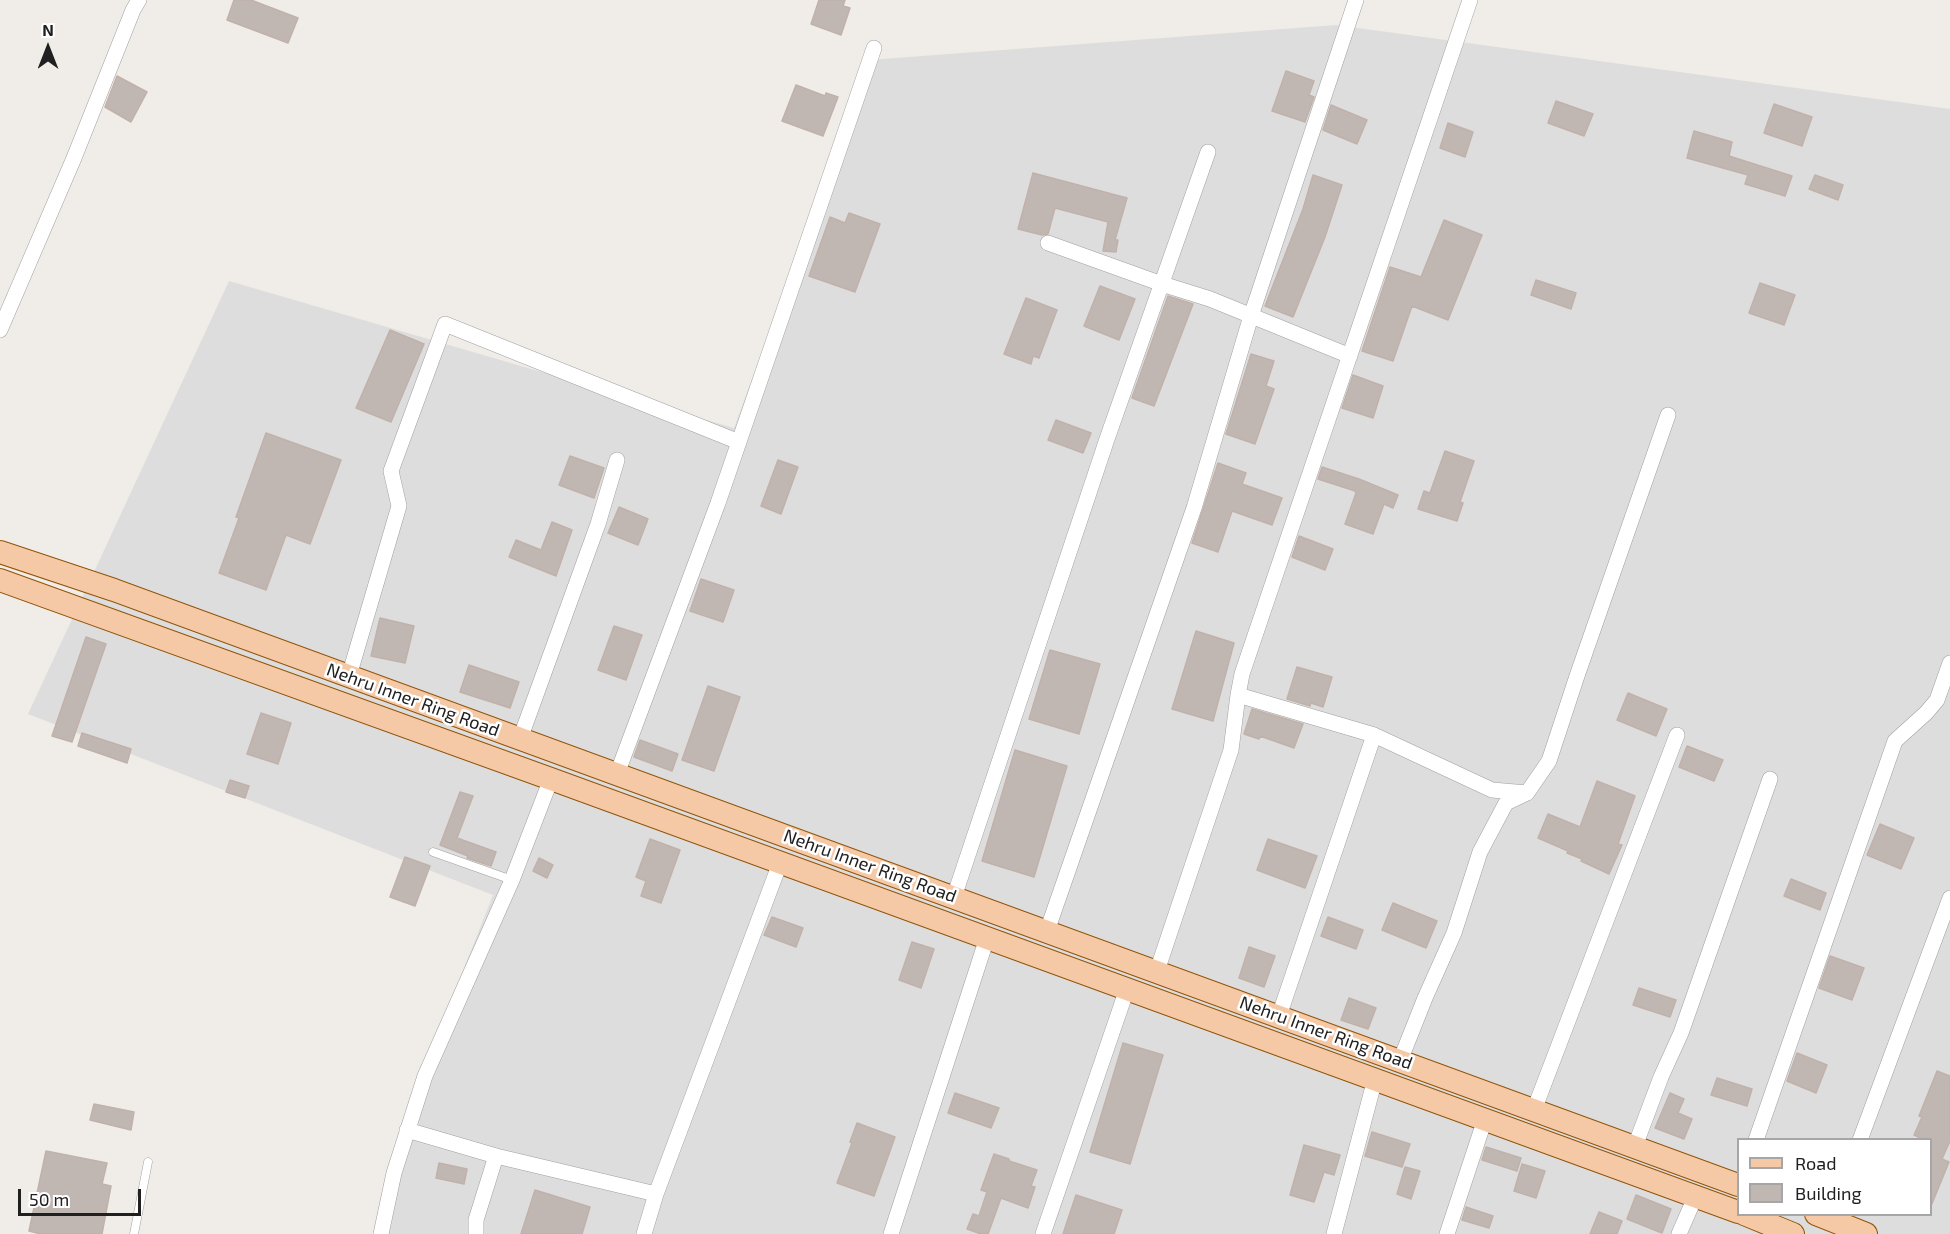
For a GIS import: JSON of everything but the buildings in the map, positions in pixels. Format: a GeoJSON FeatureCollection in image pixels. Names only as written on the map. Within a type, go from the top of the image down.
{"type":"FeatureCollection","features":[{"type":"Feature","properties":{"kind":"main road","name":"Nehru Inner Ring Road"},"geometry":{"type":"LineString","coordinates":[[0,552],[114,590],[1737,1185]]}},
{"type":"Feature","properties":{"kind":"main road"},"geometry":{"type":"LineString","coordinates":[[0,580],[1737,1212]]}},
{"type":"Feature","properties":{"kind":"main road"},"geometry":{"type":"LineString","coordinates":[[1746,1216],[1791,1234]]}},
{"type":"Feature","properties":{"kind":"main road"},"geometry":{"type":"LineString","coordinates":[[1826,1216],[1866,1234]]}},
{"type":"Feature","properties":{"kind":"street"},"geometry":{"type":"LineString","coordinates":[[0,330],[139,0]]}},
{"type":"Feature","properties":{"kind":"street"},"geometry":{"type":"LineString","coordinates":[[1047,931],[1194,508],[1251,316],[1356,0]]}},
{"type":"Feature","properties":{"kind":"street"},"geometry":{"type":"LineString","coordinates":[[1157,971],[1231,750],[1242,674],[1470,0]]}},
{"type":"Feature","properties":{"kind":"street"},"geometry":{"type":"LineString","coordinates":[[617,774],[710,525],[874,48]]}},
{"type":"Feature","properties":{"kind":"street"},"geometry":{"type":"LineString","coordinates":[[954,897],[1107,439],[1208,152]]}},
{"type":"Feature","properties":{"kind":"street"},"geometry":{"type":"LineString","coordinates":[[1048,243],[1210,299],[1350,356]]}},
{"type":"Feature","properties":{"kind":"street"},"geometry":{"type":"LineString","coordinates":[[349,676],[399,506],[391,471],[445,324],[739,442]]}},
{"type":"Feature","properties":{"kind":"street"},"geometry":{"type":"LineString","coordinates":[[1401,1061],[1425,998],[1454,933],[1480,852],[1506,803],[1527,793],[1549,761],[1668,415]]}},
{"type":"Feature","properties":{"kind":"street"},"geometry":{"type":"LineString","coordinates":[[520,739],[598,525],[617,460]]}},
{"type":"Feature","properties":{"kind":"street"},"geometry":{"type":"LineString","coordinates":[[1757,1138],[1895,741],[1937,700],[1950,663]]}},
{"type":"Feature","properties":{"kind":"street"},"geometry":{"type":"LineString","coordinates":[[1238,695],[1374,735],[1492,790],[1527,793]]}},
{"type":"Feature","properties":{"kind":"street"},"geometry":{"type":"LineString","coordinates":[[1280,1016],[1374,735]]}},
{"type":"Feature","properties":{"kind":"street"},"geometry":{"type":"LineString","coordinates":[[1534,1110],[1677,735]]}},
{"type":"Feature","properties":{"kind":"street"},"geometry":{"type":"LineString","coordinates":[[381,1234],[394,1173],[425,1076],[512,880],[551,779]]}},
{"type":"Feature","properties":{"kind":"street"},"geometry":{"type":"LineString","coordinates":[[1635,1146],[1661,1077],[1681,1033],[1770,779]]}},
{"type":"Feature","properties":{"kind":"street"},"geometry":{"type":"LineString","coordinates":[[644,1234],[656,1194],[780,863]]}},
{"type":"Feature","properties":{"kind":"street"},"geometry":{"type":"LineString","coordinates":[[1861,1138],[1950,898]]}},
{"type":"Feature","properties":{"kind":"street"},"geometry":{"type":"LineString","coordinates":[[891,1234],[987,938]]}},
{"type":"Feature","properties":{"kind":"street"},"geometry":{"type":"LineString","coordinates":[[1043,1234],[1127,989]]}},
{"type":"Feature","properties":{"kind":"street"},"geometry":{"type":"LineString","coordinates":[[1334,1234],[1375,1079]]}},
{"type":"Feature","properties":{"kind":"street"},"geometry":{"type":"LineString","coordinates":[[1447,1234],[1485,1119]]}},
{"type":"Feature","properties":{"kind":"street"},"geometry":{"type":"LineString","coordinates":[[407,1130],[496,1156],[656,1194]]}},
{"type":"Feature","properties":{"kind":"street"},"geometry":{"type":"LineString","coordinates":[[476,1234],[476,1220],[496,1156]]}},
{"type":"Feature","properties":{"kind":"street"},"geometry":{"type":"LineString","coordinates":[[1679,1234],[1696,1195]]}},
{"type":"Feature","properties":{"kind":"lane"},"geometry":{"type":"LineString","coordinates":[[432,852],[512,880]]}},
{"type":"Feature","properties":{"kind":"lane"},"geometry":{"type":"LineString","coordinates":[[134,1234],[148,1162]]}},
{"type":"Feature","properties":{"kind":"shaded area"},"geometry":{"type":"Polygon","coordinates":[[[1336,25],[1950,109],[1950,1234],[380,1234],[400,1130],[493,895],[28,714],[229,281],[734,428],[869,60],[1336,25]]]}}]}
